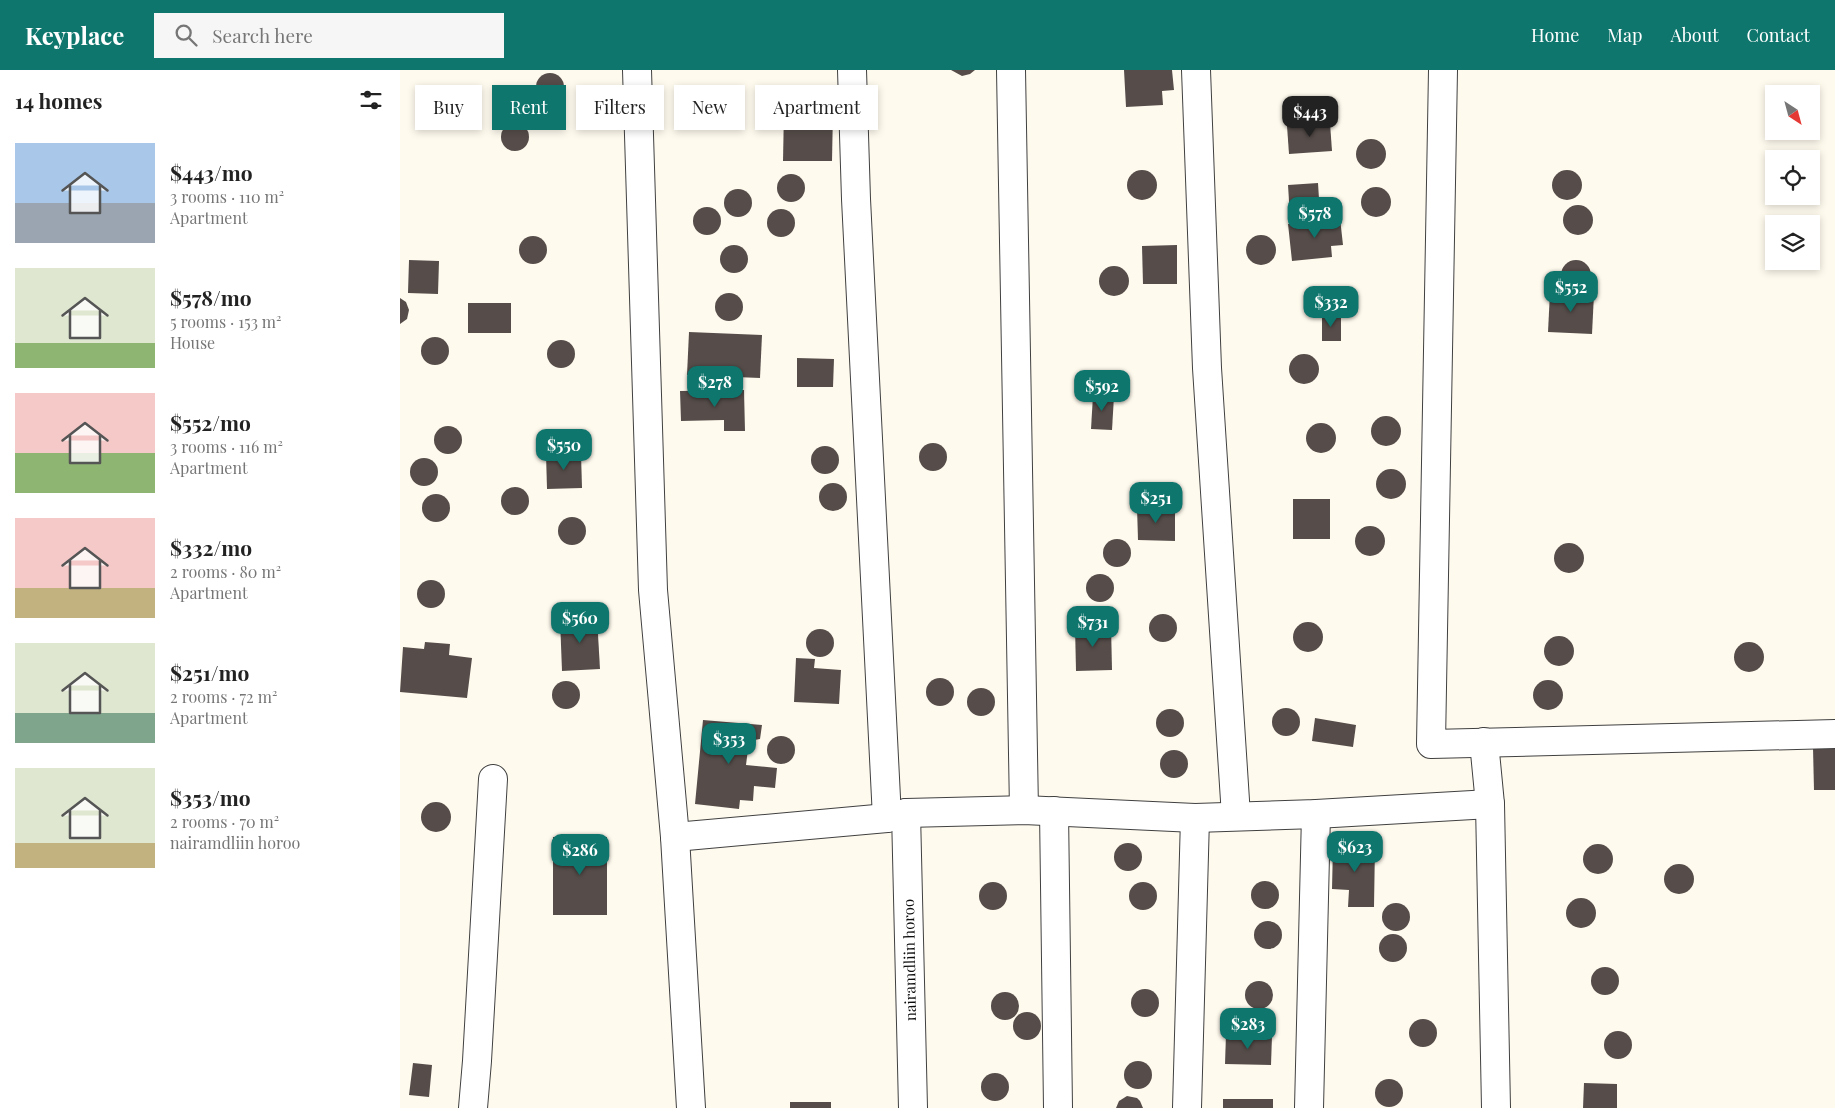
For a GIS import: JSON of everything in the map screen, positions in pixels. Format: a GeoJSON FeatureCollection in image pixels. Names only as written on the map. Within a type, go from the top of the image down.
{"type":"FeatureCollection","features":[{"type":"Feature","properties":{"kind":"street"},"geometry":{"type":"LineString","coordinates":[[637,70],[653,590],[676,836],[690,1108]]}},
{"type":"Feature","properties":{"kind":"street","name":"nairamdliin horoo"},"geometry":{"type":"LineString","coordinates":[[852,70],[856,199],[913,1108]]}},
{"type":"Feature","properties":{"kind":"street"},"geometry":{"type":"LineString","coordinates":[[1011,70],[1024,810]]}},
{"type":"Feature","properties":{"kind":"street"},"geometry":{"type":"LineString","coordinates":[[1196,70],[1207,368],[1236,816]]}},
{"type":"Feature","properties":{"kind":"street"},"geometry":{"type":"LineString","coordinates":[[1443,70],[1431,744],[1835,734]]}},
{"type":"Feature","properties":{"kind":"street"},"geometry":{"type":"LineString","coordinates":[[1484,742],[1490,804],[1496,1108]]}},
{"type":"Feature","properties":{"kind":"street"},"geometry":{"type":"LineString","coordinates":[[473,1108],[493,779]]}},
{"type":"Feature","properties":{"kind":"street"},"geometry":{"type":"LineString","coordinates":[[676,836],[896,815],[1024,810],[1195,818],[1316,814],[1490,804]]}},
{"type":"Feature","properties":{"kind":"street"},"geometry":{"type":"LineString","coordinates":[[1054,811],[1058,1108]]}},
{"type":"Feature","properties":{"kind":"street"},"geometry":{"type":"LineString","coordinates":[[1309,1108],[1316,814]]}},
{"type":"Feature","properties":{"kind":"street"},"geometry":{"type":"LineString","coordinates":[[1188,1108],[1195,818]]}},
{"type":"Feature","properties":{"kind":"building"},"geometry":{"type":"Polygon","coordinates":[[[951,70],[975,70],[970,74],[962,76],[951,70]]]}},
{"type":"Feature","properties":{"kind":"building"},"geometry":{"type":"Polygon","coordinates":[[[1124,70],[1172,70],[1174,90],[1162,91],[1163,105],[1126,107],[1124,70]]]}},
{"type":"Feature","properties":{"kind":"building"},"geometry":{"type":"Polygon","coordinates":[[[550,73],[560,77],[564,85],[536,85],[540,77],[550,73]]]}},
{"type":"Feature","properties":{"kind":"building"},"geometry":{"type":"Polygon","coordinates":[[[1330,123],[1332,151],[1289,154],[1287,126],[1330,123]]]}},
{"type":"Feature","properties":{"kind":"building"},"geometry":{"type":"Polygon","coordinates":[[[503,130],[527,130],[528,142],[520,150],[510,150],[502,142],[503,130]]]}},
{"type":"Feature","properties":{"kind":"building"},"geometry":{"type":"Polygon","coordinates":[[[784,130],[833,130],[832,161],[783,161],[784,130]]]}},
{"type":"Feature","properties":{"kind":"building"},"geometry":{"type":"Polygon","coordinates":[[[1371,139],[1377,140],[1385,148],[1385,160],[1377,168],[1371,169],[1365,168],[1357,160],[1356,154],[1357,148],[1365,140],[1371,139]]]}},
{"type":"Feature","properties":{"kind":"building"},"geometry":{"type":"Polygon","coordinates":[[[1142,170],[1148,171],[1156,179],[1156,191],[1148,199],[1142,200],[1136,199],[1128,191],[1127,185],[1128,179],[1136,171],[1142,170]]]}},
{"type":"Feature","properties":{"kind":"building"},"geometry":{"type":"Polygon","coordinates":[[[1567,170],[1573,171],[1581,179],[1581,191],[1573,199],[1567,200],[1561,199],[1553,191],[1552,185],[1553,179],[1561,171],[1567,170]]]}},
{"type":"Feature","properties":{"kind":"building"},"geometry":{"type":"Polygon","coordinates":[[[791,174],[801,178],[805,188],[801,198],[791,202],[781,198],[777,188],[781,178],[791,174]]]}},
{"type":"Feature","properties":{"kind":"building"},"geometry":{"type":"Polygon","coordinates":[[[1318,183],[1320,216],[1290,218],[1288,185],[1318,183]]]}},
{"type":"Feature","properties":{"kind":"building"},"geometry":{"type":"Polygon","coordinates":[[[1376,187],[1382,188],[1390,196],[1390,208],[1382,216],[1376,217],[1370,216],[1362,208],[1361,202],[1362,196],[1370,188],[1376,187]]]}},
{"type":"Feature","properties":{"kind":"building"},"geometry":{"type":"Polygon","coordinates":[[[738,189],[748,193],[752,203],[748,213],[738,217],[728,213],[724,203],[728,193],[738,189]]]}},
{"type":"Feature","properties":{"kind":"building"},"geometry":{"type":"Polygon","coordinates":[[[1578,205],[1584,206],[1592,214],[1592,226],[1584,234],[1578,235],[1572,234],[1564,226],[1563,220],[1564,214],[1572,206],[1578,205]]]}},
{"type":"Feature","properties":{"kind":"building"},"geometry":{"type":"Polygon","coordinates":[[[707,207],[717,211],[721,221],[717,231],[707,235],[697,231],[693,221],[697,211],[707,207]]]}},
{"type":"Feature","properties":{"kind":"building"},"geometry":{"type":"Polygon","coordinates":[[[781,209],[791,213],[795,223],[791,233],[781,237],[771,233],[767,223],[771,213],[781,209]]]}},
{"type":"Feature","properties":{"kind":"building"},"geometry":{"type":"Polygon","coordinates":[[[1340,218],[1343,245],[1331,246],[1332,257],[1292,261],[1288,224],[1340,218]]]}},
{"type":"Feature","properties":{"kind":"building"},"geometry":{"type":"Polygon","coordinates":[[[1261,235],[1267,236],[1275,244],[1275,256],[1267,264],[1261,265],[1255,264],[1247,256],[1246,250],[1247,244],[1255,236],[1261,235]]]}},
{"type":"Feature","properties":{"kind":"building"},"geometry":{"type":"Polygon","coordinates":[[[533,236],[543,240],[547,250],[543,260],[533,264],[523,260],[519,250],[523,240],[533,236]]]}},
{"type":"Feature","properties":{"kind":"building"},"geometry":{"type":"Polygon","coordinates":[[[734,245],[744,249],[748,259],[744,269],[734,273],[724,269],[720,259],[724,249],[734,245]]]}},
{"type":"Feature","properties":{"kind":"building"},"geometry":{"type":"Polygon","coordinates":[[[1177,245],[1177,284],[1143,284],[1142,246],[1177,245]]]}},
{"type":"Feature","properties":{"kind":"building"},"geometry":{"type":"Polygon","coordinates":[[[409,260],[439,261],[438,294],[408,293],[409,260]]]}},
{"type":"Feature","properties":{"kind":"building"},"geometry":{"type":"Polygon","coordinates":[[[1576,260],[1582,261],[1590,269],[1590,281],[1582,289],[1576,290],[1570,289],[1562,281],[1561,275],[1562,269],[1570,261],[1576,260]]]}},
{"type":"Feature","properties":{"kind":"building"},"geometry":{"type":"Polygon","coordinates":[[[1114,266],[1120,267],[1128,275],[1128,287],[1120,295],[1114,296],[1108,295],[1100,287],[1099,281],[1100,275],[1108,267],[1114,266]]]}},
{"type":"Feature","properties":{"kind":"building"},"geometry":{"type":"Polygon","coordinates":[[[1550,292],[1594,294],[1592,334],[1548,332],[1550,292]]]}},
{"type":"Feature","properties":{"kind":"building"},"geometry":{"type":"Polygon","coordinates":[[[729,293],[739,297],[743,307],[739,317],[729,321],[719,317],[715,307],[719,297],[729,293]]]}},
{"type":"Feature","properties":{"kind":"building"},"geometry":{"type":"Polygon","coordinates":[[[400,298],[406,302],[409,310],[407,319],[400,324],[400,298]]]}},
{"type":"Feature","properties":{"kind":"building"},"geometry":{"type":"Polygon","coordinates":[[[468,303],[511,303],[511,333],[468,333],[468,303]]]}},
{"type":"Feature","properties":{"kind":"building"},"geometry":{"type":"Polygon","coordinates":[[[1322,316],[1341,316],[1341,341],[1322,341],[1322,316]]]}},
{"type":"Feature","properties":{"kind":"building"},"geometry":{"type":"Polygon","coordinates":[[[689,332],[762,335],[760,378],[687,375],[689,332]]]}},
{"type":"Feature","properties":{"kind":"building"},"geometry":{"type":"Polygon","coordinates":[[[435,337],[445,341],[449,351],[445,361],[435,365],[425,361],[421,351],[425,341],[435,337]]]}},
{"type":"Feature","properties":{"kind":"building"},"geometry":{"type":"Polygon","coordinates":[[[561,340],[571,344],[575,354],[571,364],[561,368],[551,364],[547,354],[551,344],[561,340]]]}},
{"type":"Feature","properties":{"kind":"building"},"geometry":{"type":"Polygon","coordinates":[[[1304,354],[1310,355],[1318,363],[1318,375],[1310,383],[1304,384],[1298,383],[1290,375],[1289,369],[1290,363],[1298,355],[1304,354]]]}},
{"type":"Feature","properties":{"kind":"building"},"geometry":{"type":"Polygon","coordinates":[[[797,358],[834,359],[833,387],[797,387],[797,358]]]}},
{"type":"Feature","properties":{"kind":"building"},"geometry":{"type":"Polygon","coordinates":[[[744,390],[745,431],[724,431],[724,420],[681,421],[680,391],[744,390]]]}},
{"type":"Feature","properties":{"kind":"building"},"geometry":{"type":"Polygon","coordinates":[[[1093,395],[1114,396],[1112,430],[1091,429],[1093,395]]]}},
{"type":"Feature","properties":{"kind":"building"},"geometry":{"type":"Polygon","coordinates":[[[1386,416],[1392,417],[1400,425],[1400,437],[1392,445],[1386,446],[1380,445],[1372,437],[1371,431],[1372,425],[1380,417],[1386,416]]]}},
{"type":"Feature","properties":{"kind":"building"},"geometry":{"type":"Polygon","coordinates":[[[1321,423],[1327,424],[1335,432],[1335,444],[1327,452],[1321,453],[1315,452],[1307,444],[1306,438],[1307,432],[1315,424],[1321,423]]]}},
{"type":"Feature","properties":{"kind":"building"},"geometry":{"type":"Polygon","coordinates":[[[448,426],[458,430],[462,440],[458,450],[448,454],[438,450],[434,440],[438,430],[448,426]]]}},
{"type":"Feature","properties":{"kind":"building"},"geometry":{"type":"Polygon","coordinates":[[[933,443],[943,447],[947,457],[943,467],[933,471],[923,467],[919,457],[923,447],[933,443]]]}},
{"type":"Feature","properties":{"kind":"building"},"geometry":{"type":"Polygon","coordinates":[[[825,446],[835,450],[839,460],[835,470],[825,474],[815,470],[811,460],[815,450],[825,446]]]}},
{"type":"Feature","properties":{"kind":"building"},"geometry":{"type":"Polygon","coordinates":[[[581,453],[582,488],[547,489],[546,454],[581,453]]]}},
{"type":"Feature","properties":{"kind":"building"},"geometry":{"type":"Polygon","coordinates":[[[424,458],[434,462],[438,472],[434,482],[424,486],[414,482],[410,472],[414,462],[424,458]]]}},
{"type":"Feature","properties":{"kind":"building"},"geometry":{"type":"Polygon","coordinates":[[[1391,469],[1397,470],[1405,478],[1405,490],[1397,498],[1391,499],[1385,498],[1377,490],[1376,484],[1377,478],[1385,470],[1391,469]]]}},
{"type":"Feature","properties":{"kind":"building"},"geometry":{"type":"Polygon","coordinates":[[[833,483],[843,487],[847,497],[843,507],[833,511],[823,507],[819,497],[823,487],[833,483]]]}},
{"type":"Feature","properties":{"kind":"building"},"geometry":{"type":"Polygon","coordinates":[[[515,487],[525,491],[529,501],[525,511],[515,515],[505,511],[501,501],[505,491],[515,487]]]}},
{"type":"Feature","properties":{"kind":"building"},"geometry":{"type":"Polygon","coordinates":[[[436,494],[446,498],[450,508],[446,518],[436,522],[426,518],[422,508],[426,498],[436,494]]]}},
{"type":"Feature","properties":{"kind":"building"},"geometry":{"type":"Polygon","coordinates":[[[1293,499],[1330,499],[1330,539],[1293,539],[1293,499]]]}},
{"type":"Feature","properties":{"kind":"building"},"geometry":{"type":"Polygon","coordinates":[[[1137,507],[1175,509],[1175,541],[1138,540],[1137,507]]]}},
{"type":"Feature","properties":{"kind":"building"},"geometry":{"type":"Polygon","coordinates":[[[572,517],[582,521],[586,531],[582,541],[572,545],[562,541],[558,531],[562,521],[572,517]]]}},
{"type":"Feature","properties":{"kind":"building"},"geometry":{"type":"Polygon","coordinates":[[[1370,526],[1376,527],[1384,535],[1384,547],[1376,555],[1370,556],[1364,555],[1356,547],[1355,541],[1356,535],[1364,527],[1370,526]]]}},
{"type":"Feature","properties":{"kind":"building"},"geometry":{"type":"Polygon","coordinates":[[[1117,539],[1127,543],[1131,553],[1127,563],[1117,567],[1107,563],[1103,553],[1107,543],[1117,539]]]}},
{"type":"Feature","properties":{"kind":"building"},"geometry":{"type":"Polygon","coordinates":[[[1569,543],[1575,544],[1583,552],[1583,564],[1575,572],[1569,573],[1563,572],[1555,564],[1554,558],[1555,552],[1563,544],[1569,543]]]}},
{"type":"Feature","properties":{"kind":"building"},"geometry":{"type":"Polygon","coordinates":[[[1100,574],[1110,578],[1114,588],[1110,598],[1100,602],[1090,598],[1086,588],[1090,578],[1100,574]]]}},
{"type":"Feature","properties":{"kind":"building"},"geometry":{"type":"Polygon","coordinates":[[[431,580],[441,584],[445,594],[441,604],[431,608],[421,604],[417,594],[421,584],[431,580]]]}},
{"type":"Feature","properties":{"kind":"building"},"geometry":{"type":"Polygon","coordinates":[[[1163,614],[1173,618],[1177,628],[1173,638],[1163,642],[1153,638],[1149,628],[1153,618],[1163,614]]]}},
{"type":"Feature","properties":{"kind":"building"},"geometry":{"type":"Polygon","coordinates":[[[597,617],[600,669],[562,671],[560,619],[597,617]]]}},
{"type":"Feature","properties":{"kind":"building"},"geometry":{"type":"Polygon","coordinates":[[[1308,622],[1314,623],[1322,631],[1322,643],[1314,651],[1308,652],[1302,651],[1294,643],[1293,637],[1294,631],[1302,623],[1308,622]]]}},
{"type":"Feature","properties":{"kind":"building"},"geometry":{"type":"Polygon","coordinates":[[[1111,625],[1112,670],[1076,671],[1075,626],[1111,625]]]}},
{"type":"Feature","properties":{"kind":"building"},"geometry":{"type":"Polygon","coordinates":[[[820,629],[830,633],[834,643],[830,653],[820,657],[810,653],[806,643],[810,633],[820,629]]]}},
{"type":"Feature","properties":{"kind":"building"},"geometry":{"type":"Polygon","coordinates":[[[1559,636],[1565,637],[1573,645],[1573,657],[1565,665],[1559,666],[1553,665],[1545,657],[1544,651],[1545,645],[1553,637],[1559,636]]]}},
{"type":"Feature","properties":{"kind":"building"},"geometry":{"type":"Polygon","coordinates":[[[425,642],[450,644],[449,655],[472,658],[467,698],[400,692],[403,647],[424,649],[425,642]]]}},
{"type":"Feature","properties":{"kind":"building"},"geometry":{"type":"Polygon","coordinates":[[[1749,642],[1755,643],[1763,651],[1763,663],[1755,671],[1749,672],[1743,671],[1735,663],[1734,657],[1735,651],[1743,643],[1749,642]]]}},
{"type":"Feature","properties":{"kind":"building"},"geometry":{"type":"Polygon","coordinates":[[[796,658],[815,659],[814,668],[841,670],[839,704],[794,702],[796,658]]]}},
{"type":"Feature","properties":{"kind":"building"},"geometry":{"type":"Polygon","coordinates":[[[940,678],[950,682],[954,692],[950,702],[940,706],[930,702],[926,692],[930,682],[940,678]]]}},
{"type":"Feature","properties":{"kind":"building"},"geometry":{"type":"Polygon","coordinates":[[[1548,680],[1554,681],[1562,689],[1562,701],[1554,709],[1548,710],[1542,709],[1534,701],[1533,695],[1534,689],[1542,681],[1548,680]]]}},
{"type":"Feature","properties":{"kind":"building"},"geometry":{"type":"Polygon","coordinates":[[[566,681],[576,685],[580,695],[576,705],[566,709],[556,705],[552,695],[556,685],[566,681]]]}},
{"type":"Feature","properties":{"kind":"building"},"geometry":{"type":"Polygon","coordinates":[[[981,688],[991,692],[995,702],[991,712],[981,716],[971,712],[967,702],[971,692],[981,688]]]}},
{"type":"Feature","properties":{"kind":"building"},"geometry":{"type":"Polygon","coordinates":[[[1286,708],[1296,712],[1300,722],[1296,732],[1286,736],[1276,732],[1272,722],[1276,712],[1286,708]]]}},
{"type":"Feature","properties":{"kind":"building"},"geometry":{"type":"Polygon","coordinates":[[[1170,709],[1180,713],[1184,723],[1180,733],[1170,737],[1160,733],[1156,723],[1160,713],[1170,709]]]}},
{"type":"Feature","properties":{"kind":"building"},"geometry":{"type":"Polygon","coordinates":[[[1315,718],[1356,725],[1353,747],[1312,741],[1315,718]]]}},
{"type":"Feature","properties":{"kind":"building"},"geometry":{"type":"Polygon","coordinates":[[[703,720],[762,725],[760,739],[749,741],[746,765],[777,768],[775,788],[754,786],[753,801],[740,800],[739,809],[695,804],[703,720]]]}},
{"type":"Feature","properties":{"kind":"building"},"geometry":{"type":"Polygon","coordinates":[[[781,736],[791,740],[795,750],[791,760],[781,764],[771,760],[767,750],[771,740],[781,736]]]}},
{"type":"Feature","properties":{"kind":"building"},"geometry":{"type":"Polygon","coordinates":[[[1813,748],[1835,748],[1835,790],[1814,790],[1813,748]]]}},
{"type":"Feature","properties":{"kind":"building"},"geometry":{"type":"Polygon","coordinates":[[[1174,750],[1184,754],[1188,764],[1184,774],[1174,778],[1164,774],[1160,764],[1164,754],[1174,750]]]}},
{"type":"Feature","properties":{"kind":"building"},"geometry":{"type":"Polygon","coordinates":[[[436,802],[442,803],[450,811],[450,823],[442,831],[436,832],[430,831],[422,823],[421,817],[422,811],[430,803],[436,802]]]}},
{"type":"Feature","properties":{"kind":"building"},"geometry":{"type":"Polygon","coordinates":[[[553,837],[607,837],[607,915],[553,915],[553,837]]]}},
{"type":"Feature","properties":{"kind":"building"},"geometry":{"type":"Polygon","coordinates":[[[1128,843],[1138,847],[1142,857],[1138,867],[1128,871],[1118,867],[1114,857],[1118,847],[1128,843]]]}},
{"type":"Feature","properties":{"kind":"building"},"geometry":{"type":"Polygon","coordinates":[[[1598,844],[1604,845],[1612,853],[1612,865],[1604,873],[1598,874],[1592,873],[1584,865],[1583,859],[1584,853],[1592,845],[1598,844]]]}},
{"type":"Feature","properties":{"kind":"building"},"geometry":{"type":"Polygon","coordinates":[[[1333,845],[1375,845],[1374,907],[1348,907],[1349,890],[1332,889],[1333,845]]]}},
{"type":"Feature","properties":{"kind":"building"},"geometry":{"type":"Polygon","coordinates":[[[1679,864],[1685,865],[1693,873],[1693,885],[1685,893],[1679,894],[1673,893],[1665,885],[1664,879],[1665,873],[1673,865],[1679,864]]]}},
{"type":"Feature","properties":{"kind":"building"},"geometry":{"type":"Polygon","coordinates":[[[1265,881],[1275,885],[1279,895],[1275,905],[1265,909],[1255,905],[1251,895],[1255,885],[1265,881]]]}},
{"type":"Feature","properties":{"kind":"building"},"geometry":{"type":"Polygon","coordinates":[[[993,882],[1003,886],[1007,896],[1003,906],[993,910],[983,906],[979,896],[983,886],[993,882]]]}},
{"type":"Feature","properties":{"kind":"building"},"geometry":{"type":"Polygon","coordinates":[[[1143,882],[1153,886],[1157,896],[1153,906],[1143,910],[1133,906],[1129,896],[1133,886],[1143,882]]]}},
{"type":"Feature","properties":{"kind":"building"},"geometry":{"type":"Polygon","coordinates":[[[1581,898],[1587,899],[1595,907],[1595,919],[1587,927],[1581,928],[1575,927],[1567,919],[1566,913],[1567,907],[1575,899],[1581,898]]]}},
{"type":"Feature","properties":{"kind":"building"},"geometry":{"type":"Polygon","coordinates":[[[1396,903],[1406,907],[1410,917],[1406,927],[1396,931],[1386,927],[1382,917],[1386,907],[1396,903]]]}},
{"type":"Feature","properties":{"kind":"building"},"geometry":{"type":"Polygon","coordinates":[[[1268,921],[1278,925],[1282,935],[1278,945],[1268,949],[1258,945],[1254,935],[1258,925],[1268,921]]]}},
{"type":"Feature","properties":{"kind":"building"},"geometry":{"type":"Polygon","coordinates":[[[1393,934],[1403,938],[1407,948],[1403,958],[1393,962],[1383,958],[1379,948],[1383,938],[1393,934]]]}},
{"type":"Feature","properties":{"kind":"building"},"geometry":{"type":"Polygon","coordinates":[[[1605,967],[1615,971],[1619,981],[1615,991],[1605,995],[1595,991],[1591,981],[1595,971],[1605,967]]]}},
{"type":"Feature","properties":{"kind":"building"},"geometry":{"type":"Polygon","coordinates":[[[1259,981],[1269,985],[1273,995],[1269,1005],[1259,1009],[1249,1005],[1245,995],[1249,985],[1259,981]]]}},
{"type":"Feature","properties":{"kind":"building"},"geometry":{"type":"Polygon","coordinates":[[[1145,989],[1155,993],[1159,1003],[1155,1013],[1145,1017],[1135,1013],[1131,1003],[1135,993],[1145,989]]]}},
{"type":"Feature","properties":{"kind":"building"},"geometry":{"type":"Polygon","coordinates":[[[1005,992],[1015,996],[1019,1006],[1015,1016],[1005,1020],[995,1016],[991,1006],[995,996],[1005,992]]]}},
{"type":"Feature","properties":{"kind":"building"},"geometry":{"type":"Polygon","coordinates":[[[1027,1012],[1037,1016],[1041,1026],[1037,1036],[1027,1040],[1017,1036],[1013,1026],[1017,1016],[1027,1012]]]}},
{"type":"Feature","properties":{"kind":"building"},"geometry":{"type":"Polygon","coordinates":[[[1423,1019],[1433,1023],[1437,1033],[1433,1043],[1423,1047],[1413,1043],[1409,1033],[1413,1023],[1423,1019]]]}},
{"type":"Feature","properties":{"kind":"building"},"geometry":{"type":"Polygon","coordinates":[[[1618,1031],[1628,1035],[1632,1045],[1628,1055],[1618,1059],[1608,1055],[1604,1045],[1608,1035],[1618,1031]]]}},
{"type":"Feature","properties":{"kind":"building"},"geometry":{"type":"Polygon","coordinates":[[[1226,1034],[1272,1036],[1271,1065],[1225,1064],[1226,1034]]]}},
{"type":"Feature","properties":{"kind":"building"},"geometry":{"type":"Polygon","coordinates":[[[1138,1061],[1148,1065],[1152,1075],[1148,1085],[1138,1089],[1128,1085],[1124,1075],[1128,1065],[1138,1061]]]}},
{"type":"Feature","properties":{"kind":"building"},"geometry":{"type":"Polygon","coordinates":[[[413,1063],[432,1065],[429,1097],[409,1095],[413,1063]]]}},
{"type":"Feature","properties":{"kind":"building"},"geometry":{"type":"Polygon","coordinates":[[[995,1073],[1005,1077],[1009,1087],[1005,1097],[995,1101],[985,1097],[981,1087],[985,1077],[995,1073]]]}},
{"type":"Feature","properties":{"kind":"building"},"geometry":{"type":"Polygon","coordinates":[[[1389,1079],[1399,1083],[1403,1093],[1399,1103],[1389,1107],[1379,1103],[1375,1093],[1379,1083],[1389,1079]]]}},
{"type":"Feature","properties":{"kind":"building"},"geometry":{"type":"Polygon","coordinates":[[[1584,1083],[1617,1084],[1617,1108],[1583,1108],[1584,1083]]]}},
{"type":"Feature","properties":{"kind":"building"},"geometry":{"type":"Polygon","coordinates":[[[1127,1096],[1137,1098],[1143,1108],[1116,1108],[1119,1101],[1127,1096]]]}},
{"type":"Feature","properties":{"kind":"building"},"geometry":{"type":"Polygon","coordinates":[[[1223,1099],[1273,1099],[1273,1108],[1223,1108],[1223,1099]]]}},
{"type":"Feature","properties":{"kind":"building"},"geometry":{"type":"Polygon","coordinates":[[[790,1102],[831,1102],[831,1108],[790,1108],[790,1102]]]}}]}
